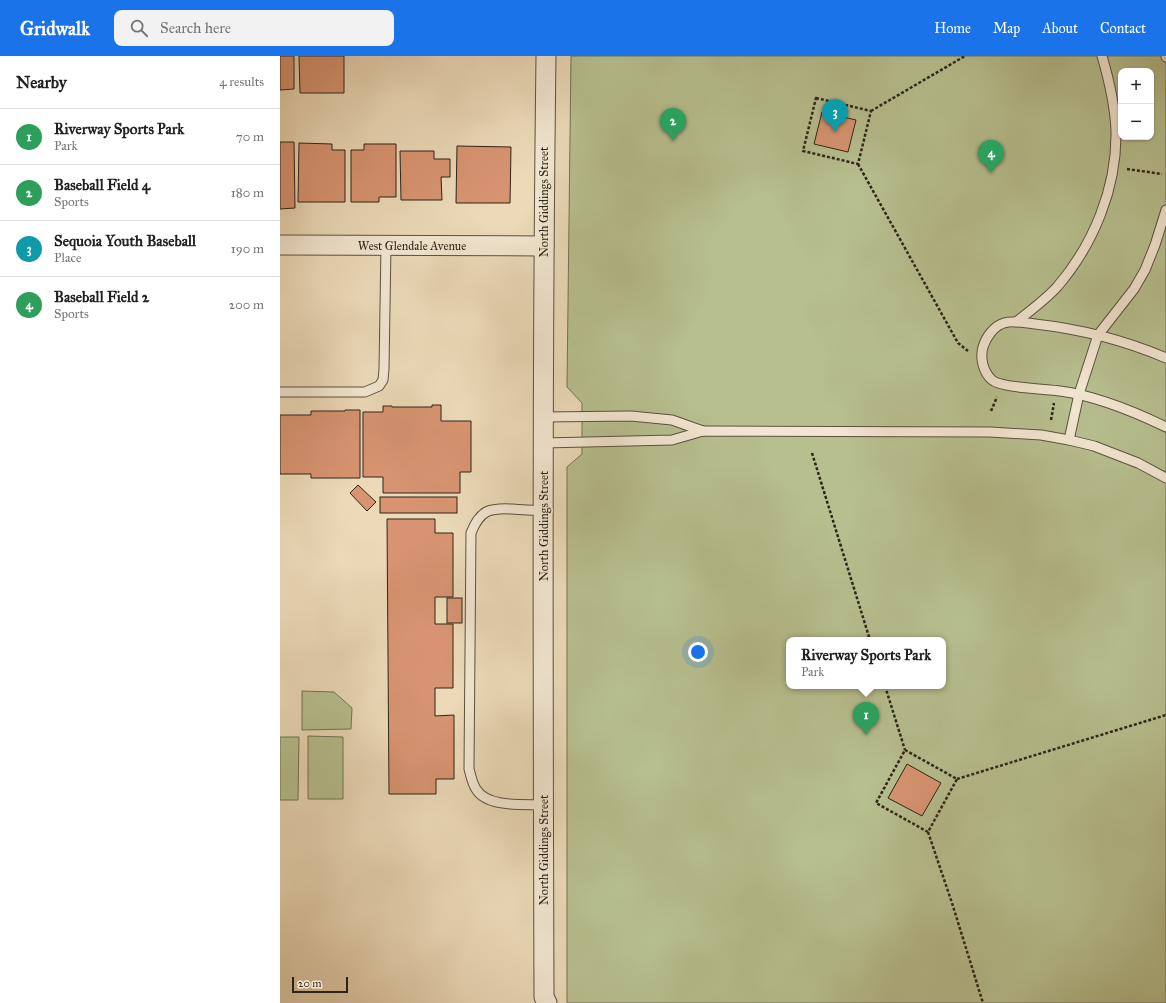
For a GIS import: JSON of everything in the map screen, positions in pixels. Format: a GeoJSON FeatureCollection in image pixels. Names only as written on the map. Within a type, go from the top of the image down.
{"type":"FeatureCollection","features":[{"type":"Feature","properties":{"kind":"street","name":"North Giddings Street"},"geometry":{"type":"LineString","coordinates":[[544,1001],[544,246],[546,56]]}},
{"type":"Feature","properties":{"kind":"street","name":"West Glendale Avenue"},"geometry":{"type":"LineString","coordinates":[[280,245],[544,246]]}},
{"type":"Feature","properties":{"kind":"lane"},"geometry":{"type":"LineString","coordinates":[[1016,322],[1057,287],[1076,263],[1094,230],[1106,200],[1113,168],[1116,131],[1111,90],[1102,56]]}},
{"type":"Feature","properties":{"kind":"lane"},"geometry":{"type":"LineString","coordinates":[[1069,440],[1079,394],[1098,335],[1134,288],[1144,270],[1155,246],[1166,210]]}},
{"type":"Feature","properties":{"kind":"lane"},"geometry":{"type":"LineString","coordinates":[[280,392],[365,392],[379,386],[383,380],[384,369],[386,246]]}},
{"type":"Feature","properties":{"kind":"lane"},"geometry":{"type":"LineString","coordinates":[[1166,358],[1126,343],[1098,335],[1056,327],[1016,322],[1004,323],[990,333],[982,348],[982,367],[993,381],[1015,387],[1037,388],[1079,394],[1146,417],[1166,427]]}},
{"type":"Feature","properties":{"kind":"lane"},"geometry":{"type":"LineString","coordinates":[[544,417],[631,416],[672,420],[703,431]]}},
{"type":"Feature","properties":{"kind":"lane"},"geometry":{"type":"LineString","coordinates":[[544,443],[672,440],[703,431],[990,432],[1041,435],[1094,446],[1138,464],[1166,478]]}},
{"type":"Feature","properties":{"kind":"lane"},"geometry":{"type":"LineString","coordinates":[[544,510],[496,508],[483,513],[475,522],[471,533],[469,761],[472,781],[477,791],[484,798],[494,802],[544,805]]}},
{"type":"Feature","properties":{"kind":"path"},"geometry":{"type":"LineString","coordinates":[[858,164],[803,151],[816,98],[871,111],[965,56]]}},
{"type":"Feature","properties":{"kind":"path"},"geometry":{"type":"LineString","coordinates":[[871,111],[858,164],[958,343],[971,354]]}},
{"type":"Feature","properties":{"kind":"path"},"geometry":{"type":"LineString","coordinates":[[1126,169],[1162,174]]}},
{"type":"Feature","properties":{"kind":"path"},"geometry":{"type":"LineString","coordinates":[[812,453],[869,637]]}},
{"type":"Feature","properties":{"kind":"path"},"geometry":{"type":"LineString","coordinates":[[886,689],[905,750],[957,779]]}},
{"type":"Feature","properties":{"kind":"path"},"geometry":{"type":"LineString","coordinates":[[928,832],[957,779],[1166,715]]}},
{"type":"Feature","properties":{"kind":"path"},"geometry":{"type":"LineString","coordinates":[[905,750],[876,803],[928,832],[983,1003]]}},
{"type":"Feature","properties":{"kind":"green space"},"geometry":{"type":"Polygon","coordinates":[[[571,56],[1166,56],[1166,1003],[567,1003],[567,467],[582,454],[582,403],[567,387],[571,56]]]}},
{"type":"Feature","properties":{"kind":"green space"},"geometry":{"type":"Polygon","coordinates":[[[302,691],[334,692],[352,708],[351,729],[302,730],[302,691]]]}},
{"type":"Feature","properties":{"kind":"green space"},"geometry":{"type":"Polygon","coordinates":[[[308,736],[343,737],[343,799],[308,799],[308,736]]]}},
{"type":"Feature","properties":{"kind":"green space"},"geometry":{"type":"Polygon","coordinates":[[[280,737],[299,737],[298,800],[280,800],[280,737]]]}},
{"type":"Feature","properties":{"kind":"building"},"geometry":{"type":"Polygon","coordinates":[[[280,56],[294,56],[294,89],[280,90],[280,56]]]}},
{"type":"Feature","properties":{"kind":"building"},"geometry":{"type":"Polygon","coordinates":[[[299,56],[344,56],[344,93],[300,93],[299,56]]]}},
{"type":"Feature","properties":{"kind":"building"},"geometry":{"type":"Polygon","coordinates":[[[822,112],[856,120],[848,152],[814,144],[822,112]]]}},
{"type":"Feature","properties":{"kind":"building"},"geometry":{"type":"Polygon","coordinates":[[[280,142],[294,142],[295,208],[280,209],[280,142]]]}},
{"type":"Feature","properties":{"kind":"building"},"geometry":{"type":"Polygon","coordinates":[[[299,143],[332,144],[332,150],[345,150],[345,202],[298,202],[299,143]]]}},
{"type":"Feature","properties":{"kind":"building"},"geometry":{"type":"Polygon","coordinates":[[[364,144],[396,144],[396,197],[379,197],[379,202],[351,202],[351,150],[364,150],[364,144]]]}},
{"type":"Feature","properties":{"kind":"building"},"geometry":{"type":"Polygon","coordinates":[[[457,146],[511,147],[510,203],[456,203],[457,146]]]}},
{"type":"Feature","properties":{"kind":"building"},"geometry":{"type":"Polygon","coordinates":[[[400,151],[434,151],[434,159],[450,159],[450,177],[441,177],[442,200],[401,200],[400,151]]]}},
{"type":"Feature","properties":{"kind":"building"},"geometry":{"type":"Polygon","coordinates":[[[432,405],[441,405],[441,421],[471,421],[471,472],[460,472],[460,493],[383,493],[383,477],[363,477],[363,412],[383,412],[383,406],[432,407],[432,405]]]}},
{"type":"Feature","properties":{"kind":"building"},"geometry":{"type":"Polygon","coordinates":[[[360,410],[360,478],[311,478],[311,474],[280,474],[280,415],[311,415],[311,411],[360,410]]]}},
{"type":"Feature","properties":{"kind":"building"},"geometry":{"type":"Polygon","coordinates":[[[358,485],[376,502],[367,511],[350,493],[358,485]]]}},
{"type":"Feature","properties":{"kind":"building"},"geometry":{"type":"Polygon","coordinates":[[[380,497],[457,497],[457,513],[380,513],[380,497]]]}},
{"type":"Feature","properties":{"kind":"building"},"geometry":{"type":"Polygon","coordinates":[[[387,519],[435,519],[435,533],[453,533],[453,597],[435,597],[435,624],[453,624],[453,688],[435,688],[435,716],[454,715],[454,779],[436,779],[436,794],[389,794],[387,519]]]}},
{"type":"Feature","properties":{"kind":"building"},"geometry":{"type":"Polygon","coordinates":[[[447,598],[462,598],[462,623],[447,623],[447,598]]]}},
{"type":"Feature","properties":{"kind":"building"},"geometry":{"type":"Polygon","coordinates":[[[907,764],[941,783],[922,816],[888,798],[907,764]]]}},
{"type":"Feature","properties":{"kind":"place","name":"Sequoia Youth Baseball"},"geometry":{"type":"Point","coordinates":[835,132]}},
{"type":"Feature","properties":{"kind":"place","name":"Baseball Field 4"},"geometry":{"type":"Point","coordinates":[673,141]}},
{"type":"Feature","properties":{"kind":"place","name":"Baseball Field 2"},"geometry":{"type":"Point","coordinates":[991,173]}},
{"type":"Feature","properties":{"kind":"place","name":"Riverway Sports Park"},"geometry":{"type":"Point","coordinates":[866,735]}}]}
